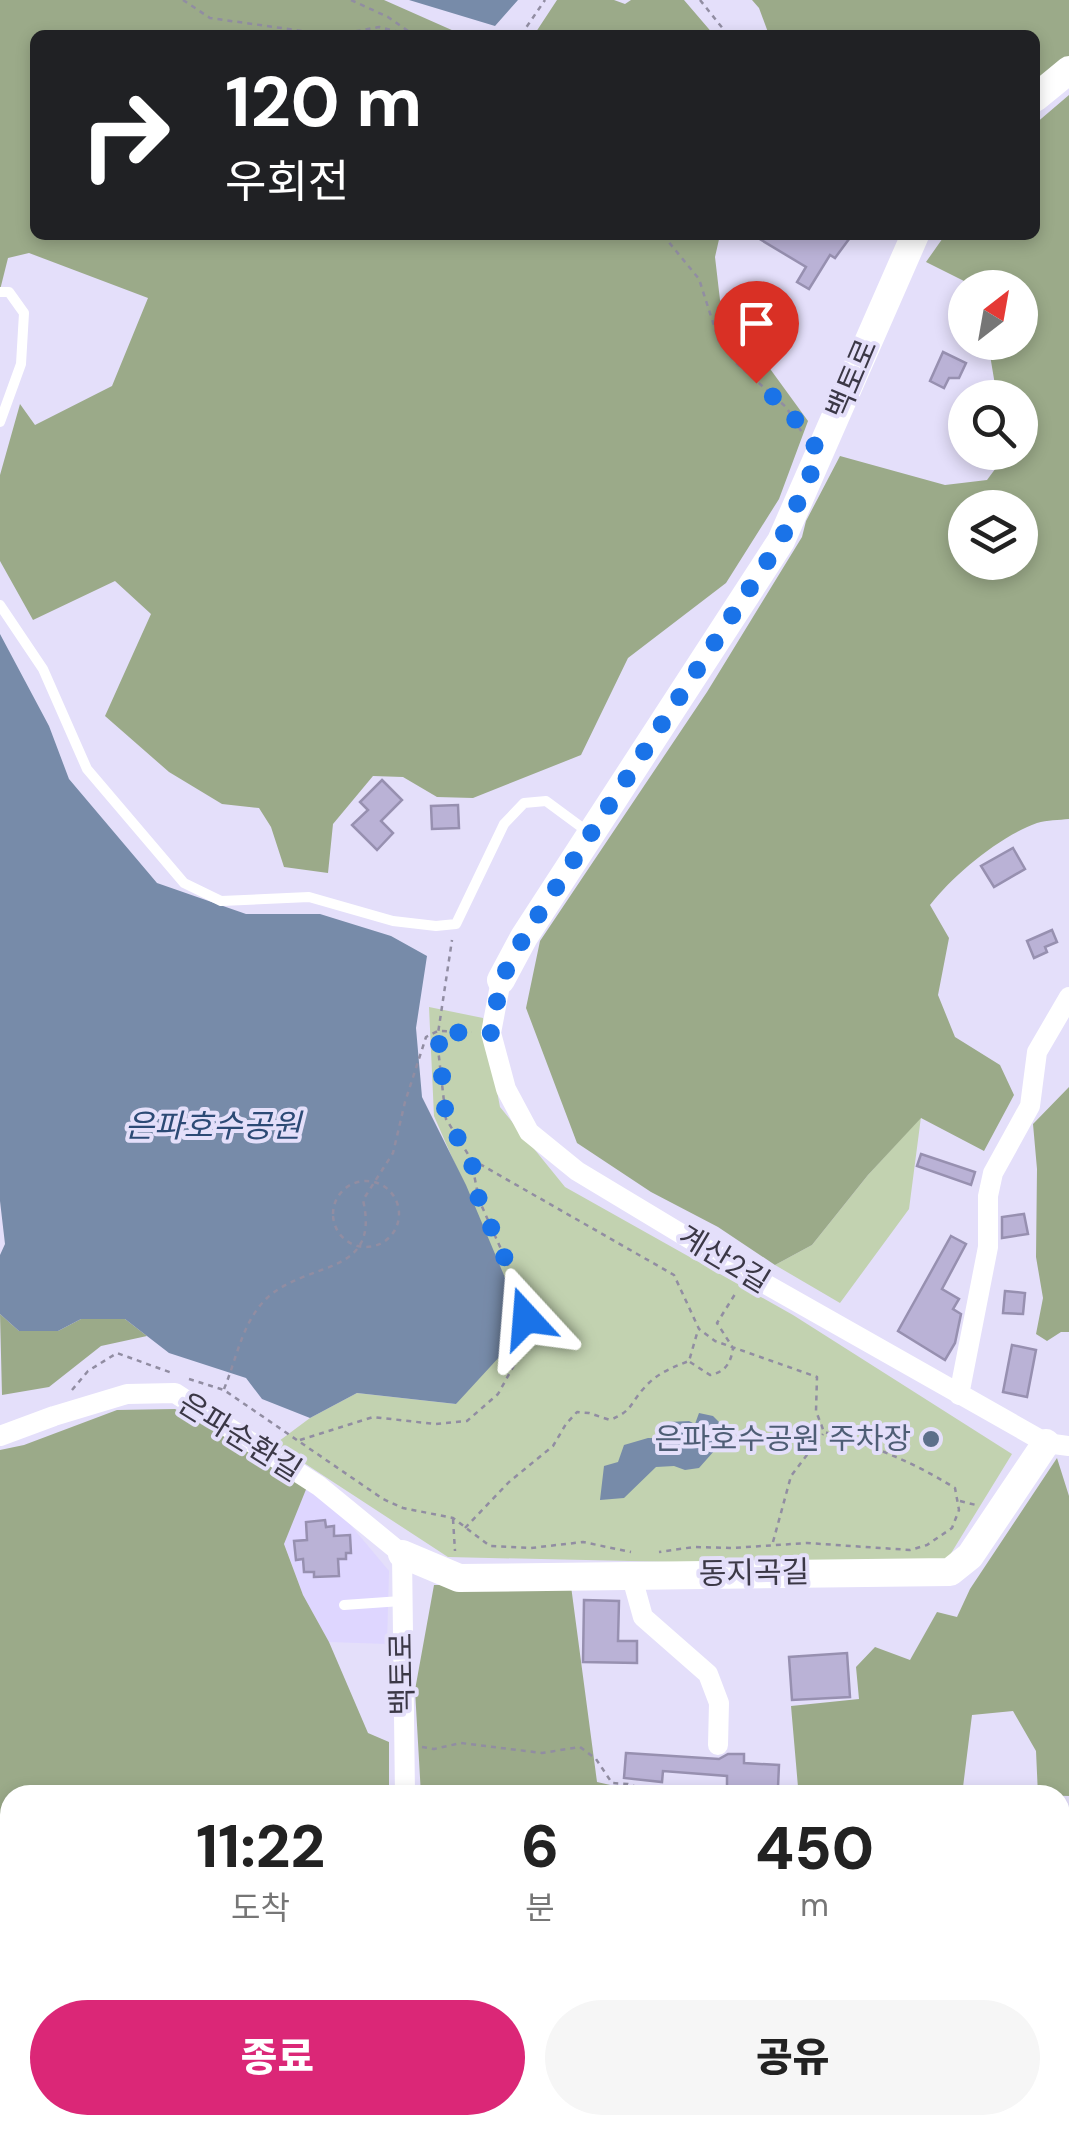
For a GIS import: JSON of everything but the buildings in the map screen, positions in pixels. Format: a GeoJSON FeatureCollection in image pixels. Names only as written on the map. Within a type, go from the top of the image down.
{"type":"FeatureCollection","features":[{"type":"Feature","properties":{"kind":"street"},"geometry":{"type":"LineString","coordinates":[[1040,94],[1069,70]]}},
{"type":"Feature","properties":{"kind":"street","name":"백토로"},"geometry":{"type":"LineString","coordinates":[[501,980],[524,937],[781,540],[913,240]]}},
{"type":"Feature","properties":{"kind":"street","name":"계산2길"},"geometry":{"type":"LineString","coordinates":[[501,980],[491,1033],[506,1089],[529,1132],[577,1171],[748,1274],[959,1395],[1058,1445]]}},
{"type":"Feature","properties":{"kind":"street"},"geometry":{"type":"LineString","coordinates":[[959,1395],[988,1248],[988,1196],[993,1173],[1030,1106],[1038,1052],[1069,997]]}},
{"type":"Feature","properties":{"kind":"street","name":"은파순환길"},"geometry":{"type":"LineString","coordinates":[[0,1436],[128,1394],[175,1393],[319,1486],[402,1554]]}},
{"type":"Feature","properties":{"kind":"street","name":"동지곡길"},"geometry":{"type":"LineString","coordinates":[[402,1554],[459,1578],[638,1564],[950,1572],[970,1556],[1058,1445]]}},
{"type":"Feature","properties":{"kind":"street","name":"백토로"},"geometry":{"type":"LineString","coordinates":[[402,1554],[404,1785]]}},
{"type":"Feature","properties":{"kind":"street"},"geometry":{"type":"LineString","coordinates":[[638,1564],[643,1617],[708,1674],[719,1703],[718,1745]]}},
{"type":"Feature","properties":{"kind":"lane"},"geometry":{"type":"LineString","coordinates":[[0,292],[9,292],[24,313],[21,364],[0,422]]}},
{"type":"Feature","properties":{"kind":"lane"},"geometry":{"type":"LineString","coordinates":[[0,605],[43,669],[87,769],[184,882],[221,901],[309,897],[393,921],[456,924],[504,824],[524,802],[546,801],[592,835]]}},
{"type":"Feature","properties":{"kind":"lane"},"geometry":{"type":"LineString","coordinates":[[344,1605],[401,1602]]}},
{"type":"Feature","properties":{"kind":"path"},"geometry":{"type":"LineString","coordinates":[[184,0],[210,18],[297,30]]}},
{"type":"Feature","properties":{"kind":"path"},"geometry":{"type":"LineString","coordinates":[[351,0],[388,17],[405,30]]}},
{"type":"Feature","properties":{"kind":"path"},"geometry":{"type":"LineString","coordinates":[[524,30],[545,0]]}},
{"type":"Feature","properties":{"kind":"path"},"geometry":{"type":"LineString","coordinates":[[700,0],[724,30]]}},
{"type":"Feature","properties":{"kind":"path"},"geometry":{"type":"LineString","coordinates":[[362,30],[391,30]]}},
{"type":"Feature","properties":{"kind":"path"},"geometry":{"type":"LineString","coordinates":[[667,240],[699,280],[719,341],[756,383],[786,407],[820,453]]}},
{"type":"Feature","properties":{"kind":"path"},"geometry":{"type":"LineString","coordinates":[[298,1440],[374,1417],[435,1424],[467,1421],[498,1394],[523,1349],[526,1318],[518,1288],[479,1200],[471,1159],[446,1119],[438,1032],[456,924]]}},
{"type":"Feature","properties":{"kind":"path"},"geometry":{"type":"LineString","coordinates":[[360,1248],[368,1220],[363,1200],[393,1153],[426,1038],[438,1032],[491,1033]]}},
{"type":"Feature","properties":{"kind":"path"},"geometry":{"type":"LineString","coordinates":[[471,1159],[674,1274],[698,1329],[716,1341],[817,1378],[816,1411],[824,1432]]}},
{"type":"Feature","properties":{"kind":"path"},"geometry":{"type":"LineString","coordinates":[[224,1390],[252,1316],[267,1298],[288,1282],[334,1266],[360,1248],[386,1240],[398,1223],[400,1212],[392,1192],[374,1182],[352,1184],[342,1190],[332,1210],[338,1232],[360,1248]]}},
{"type":"Feature","properties":{"kind":"path"},"geometry":{"type":"LineString","coordinates":[[689,1361],[710,1375],[718,1374],[730,1363],[733,1348],[716,1322],[748,1274]]}},
{"type":"Feature","properties":{"kind":"path"},"geometry":{"type":"LineString","coordinates":[[689,1361],[698,1329]]}},
{"type":"Feature","properties":{"kind":"path"},"geometry":{"type":"LineString","coordinates":[[71,1391],[88,1370],[118,1353],[224,1390],[382,1499],[403,1508],[452,1518],[490,1546],[531,1548],[582,1542],[638,1564]]}},
{"type":"Feature","properties":{"kind":"path"},"geometry":{"type":"LineString","coordinates":[[464,1528],[509,1482],[554,1446],[577,1412],[590,1412],[610,1420],[629,1412],[645,1386],[666,1370],[689,1361]]}},
{"type":"Feature","properties":{"kind":"path"},"geometry":{"type":"LineString","coordinates":[[660,1552],[773,1544],[910,1550],[928,1545],[952,1528],[958,1510],[955,1488],[882,1449],[824,1432]]}},
{"type":"Feature","properties":{"kind":"path"},"geometry":{"type":"LineString","coordinates":[[773,1544],[791,1476],[824,1432]]}},
{"type":"Feature","properties":{"kind":"path"},"geometry":{"type":"LineString","coordinates":[[452,1518],[459,1578]]}},
{"type":"Feature","properties":{"kind":"path"},"geometry":{"type":"LineString","coordinates":[[403,1748],[434,1749],[461,1743],[542,1754],[580,1747],[596,1758],[612,1783],[631,1785]]}},
{"type":"Feature","properties":{"kind":"shaded area"},"geometry":{"type":"Polygon","coordinates":[[[307,1487],[348,1522],[389,1571],[387,1644],[329,1642],[303,1595],[284,1543],[307,1487]]]}},
{"type":"Feature","properties":{"kind":"green space"},"geometry":{"type":"Polygon","coordinates":[[[0,0],[384,0],[452,30],[30,30],[30,240],[719,240],[715,257],[720,300],[808,421],[779,499],[726,583],[628,658],[581,755],[473,798],[437,797],[403,777],[373,776],[333,824],[328,873],[284,867],[271,827],[259,808],[222,804],[169,772],[105,716],[151,614],[115,581],[33,620],[0,561],[0,475],[20,404],[35,425],[112,386],[148,298],[29,253],[8,258],[0,290],[0,0]]]}},
{"type":"Feature","properties":{"kind":"green space"},"geometry":{"type":"Polygon","coordinates":[[[557,0],[614,0],[625,4],[631,0],[684,0],[710,30],[537,30],[557,0]]]}},
{"type":"Feature","properties":{"kind":"green space"},"geometry":{"type":"Polygon","coordinates":[[[752,0],[1069,0],[1069,64],[1040,89],[1040,30],[767,30],[752,0]]]}},
{"type":"Feature","properties":{"kind":"green space"},"geometry":{"type":"Polygon","coordinates":[[[1069,95],[1069,819],[1037,823],[993,846],[930,905],[949,938],[938,995],[955,1037],[1000,1065],[1014,1095],[984,1151],[921,1118],[868,1175],[812,1245],[775,1265],[577,1143],[526,1008],[540,941],[707,692],[802,537],[806,521],[840,456],[945,485],[987,480],[994,470],[1038,470],[1038,380],[994,380],[991,360],[1038,360],[1038,270],[948,273],[926,262],[941,240],[1040,240],[1040,120],[1069,95]]]}},
{"type":"Feature","properties":{"kind":"green space"},"geometry":{"type":"Polygon","coordinates":[[[429,1007],[483,1018],[500,1107],[565,1187],[793,1315],[1012,1454],[942,1568],[448,1557],[275,1444],[310,1418],[357,1393],[456,1404],[514,1299],[434,1116],[429,1007]]]}},
{"type":"Feature","properties":{"kind":"green space"},"geometry":{"type":"Polygon","coordinates":[[[1069,1087],[1069,1332],[1061,1332],[1047,1341],[1036,1334],[1043,1298],[1036,1257],[1033,1124],[1069,1087]]]}},
{"type":"Feature","properties":{"kind":"green space"},"geometry":{"type":"Polygon","coordinates":[[[921,1117],[909,1209],[840,1303],[775,1265],[812,1245],[921,1117]]]}},
{"type":"Feature","properties":{"kind":"green space"},"geometry":{"type":"Polygon","coordinates":[[[0,1314],[19,1331],[58,1331],[81,1319],[125,1319],[147,1336],[101,1346],[49,1387],[2,1395],[0,1314]]]}},
{"type":"Feature","properties":{"kind":"green space"},"geometry":{"type":"Polygon","coordinates":[[[175,1409],[307,1487],[284,1544],[303,1595],[329,1642],[368,1733],[389,1742],[389,1785],[0,1785],[0,1450],[24,1445],[117,1410],[175,1409]]]}},
{"type":"Feature","properties":{"kind":"green space"},"geometry":{"type":"Polygon","coordinates":[[[1057,1458],[1069,1496],[1069,1785],[1038,1785],[1036,1751],[1013,1711],[972,1715],[963,1785],[798,1785],[791,1706],[859,1699],[856,1667],[875,1647],[910,1660],[937,1612],[957,1617],[970,1589],[1057,1458]]]}},
{"type":"Feature","properties":{"kind":"green space"},"geometry":{"type":"Polygon","coordinates":[[[434,1585],[571,1586],[597,1782],[610,1785],[420,1785],[415,1690],[434,1585]]]}},
{"type":"Feature","properties":{"kind":"water"},"geometry":{"type":"Polygon","coordinates":[[[409,0],[518,0],[495,26],[409,0]]]}},
{"type":"Feature","properties":{"kind":"water","name":"은파호수공원"},"geometry":{"type":"Polygon","coordinates":[[[0,634],[49,726],[69,779],[157,883],[246,914],[320,914],[391,936],[427,956],[416,1028],[422,1097],[466,1185],[514,1299],[513,1342],[456,1404],[357,1393],[310,1418],[262,1399],[246,1378],[169,1353],[125,1319],[81,1319],[58,1331],[19,1331],[0,1314],[0,1255],[5,1244],[0,1201],[0,634]]]}},
{"type":"Feature","properties":{"kind":"water"},"geometry":{"type":"Polygon","coordinates":[[[699,1413],[713,1416],[730,1433],[699,1468],[656,1467],[624,1498],[600,1500],[604,1466],[618,1462],[624,1445],[662,1438],[669,1422],[695,1424],[699,1413]]]}},
{"type":"Feature","properties":{"kind":"place","name":"은파호수공원 주차장"},"geometry":{"type":"Point","coordinates":[931,1439]}},
{"type":"Feature","properties":{"kind":"route"},"geometry":{"type":"LineString","coordinates":[[526,1318],[518,1288],[479,1200],[471,1159],[446,1119],[438,1032],[491,1033],[501,980],[524,937],[781,540],[820,453],[786,407],[756,383]]}}]}
